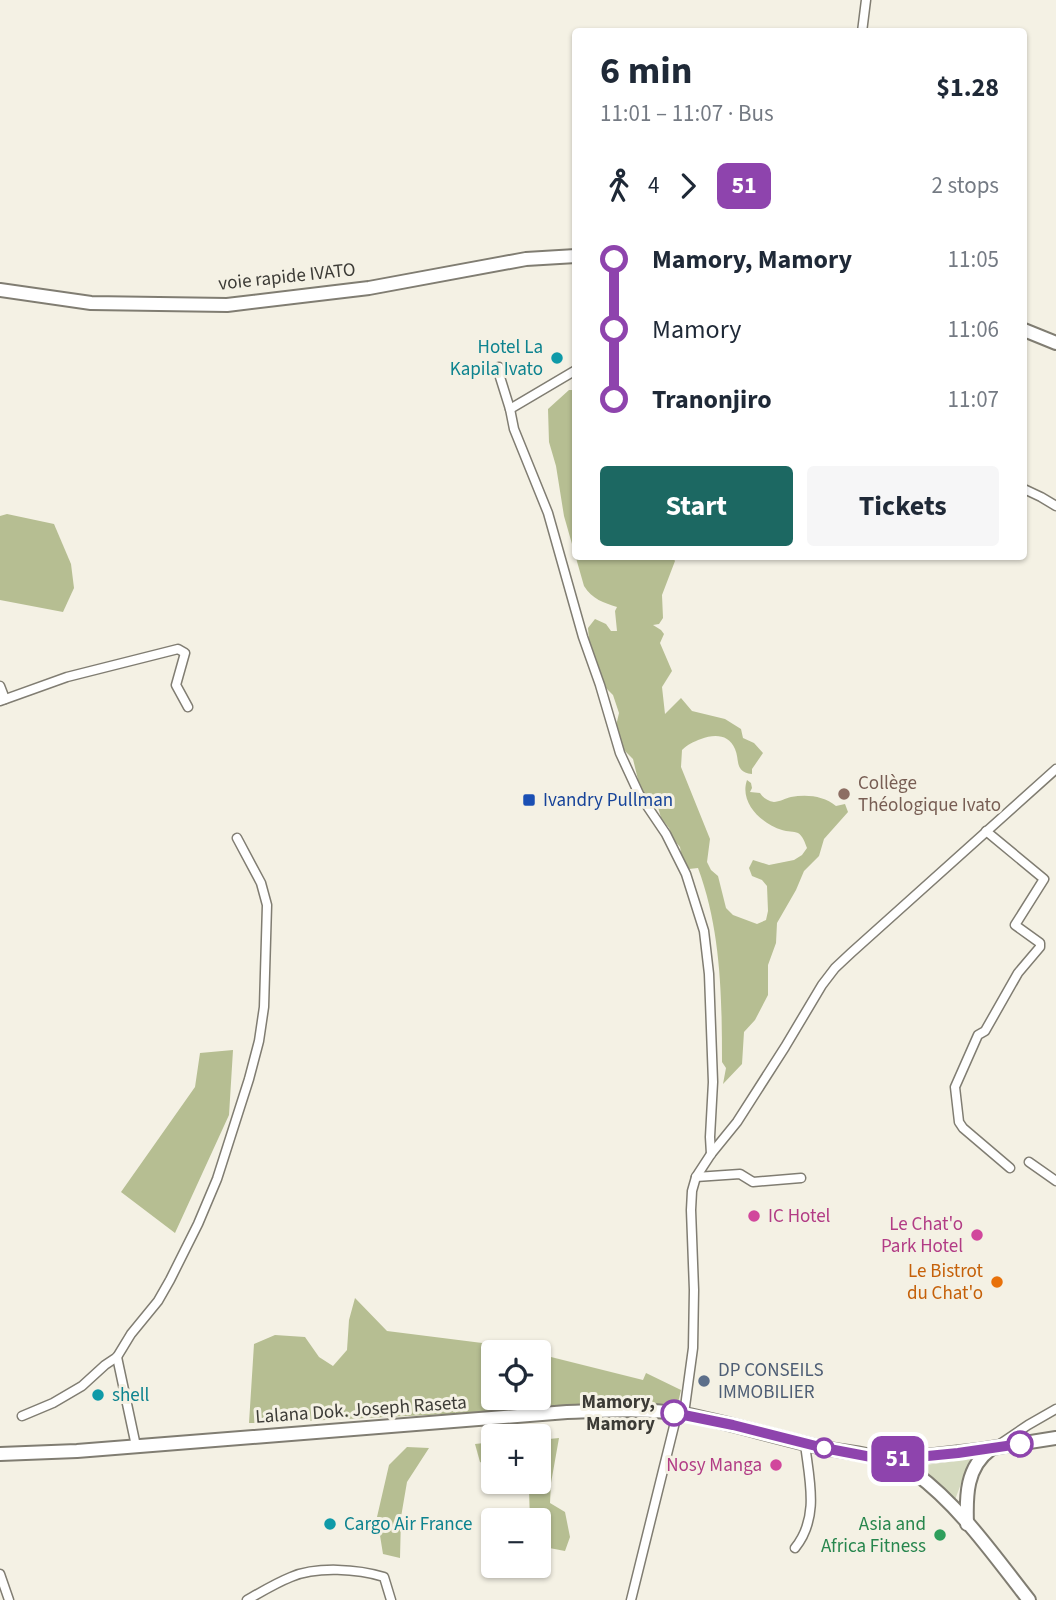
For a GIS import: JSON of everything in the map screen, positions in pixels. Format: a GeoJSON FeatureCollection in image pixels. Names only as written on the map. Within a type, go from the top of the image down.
{"type":"FeatureCollection","features":[{"type":"Feature","properties":{"kind":"main road","name":"voie rapide IVATO"},"geometry":{"type":"LineString","coordinates":[[0,290],[91,303],[227,305],[369,288],[526,259],[572,256]]}},
{"type":"Feature","properties":{"kind":"main road"},"geometry":{"type":"LineString","coordinates":[[1027,332],[1056,343]]}},
{"type":"Feature","properties":{"kind":"main road","name":"Lalana Dok. Joseph Raseta"},"geometry":{"type":"LineString","coordinates":[[0,1454],[567,1412],[634,1410],[680,1414],[805,1444],[887,1460]]}},
{"type":"Feature","properties":{"kind":"main road"},"geometry":{"type":"LineString","coordinates":[[887,1460],[1056,1438]]}},
{"type":"Feature","properties":{"kind":"main road"},"geometry":{"type":"LineString","coordinates":[[967,1524],[969,1481],[978,1461],[994,1447]]}},
{"type":"Feature","properties":{"kind":"main road"},"geometry":{"type":"LineString","coordinates":[[887,1460],[915,1473],[950,1504],[1029,1600]]}},
{"type":"Feature","properties":{"kind":"street"},"geometry":{"type":"LineString","coordinates":[[862,28],[866,0]]}},
{"type":"Feature","properties":{"kind":"street"},"geometry":{"type":"LineString","coordinates":[[499,367],[514,429],[548,513],[583,637],[620,753],[639,794],[666,834],[686,874],[704,931],[709,974],[713,1082],[711,1154]]}},
{"type":"Feature","properties":{"kind":"street"},"geometry":{"type":"LineString","coordinates":[[510,409],[572,372]]}},
{"type":"Feature","properties":{"kind":"street"},"geometry":{"type":"LineString","coordinates":[[1027,490],[1056,506]]}},
{"type":"Feature","properties":{"kind":"street"},"geometry":{"type":"LineString","coordinates":[[0,686],[2,700],[67,677],[178,649],[185,653],[176,685],[188,707]]}},
{"type":"Feature","properties":{"kind":"street"},"geometry":{"type":"LineString","coordinates":[[631,1600],[680,1414],[693,1348],[691,1210],[696,1177],[737,1122],[835,968],[1056,769]]}},
{"type":"Feature","properties":{"kind":"street"},"geometry":{"type":"LineString","coordinates":[[986,831],[1044,879],[1015,925],[1040,943],[1040,947],[1018,973],[985,1031],[978,1035],[955,1087],[959,1122],[963,1128],[1010,1168]]}},
{"type":"Feature","properties":{"kind":"street"},"geometry":{"type":"LineString","coordinates":[[22,1416],[53,1403],[82,1386],[117,1357],[131,1334],[158,1301],[198,1224],[217,1179],[249,1080],[264,1007],[267,905],[261,883],[237,838]]}},
{"type":"Feature","properties":{"kind":"street"},"geometry":{"type":"LineString","coordinates":[[1029,1162],[1056,1181]]}},
{"type":"Feature","properties":{"kind":"street"},"geometry":{"type":"LineString","coordinates":[[696,1177],[740,1174],[753,1182],[801,1178]]}},
{"type":"Feature","properties":{"kind":"street"},"geometry":{"type":"LineString","coordinates":[[117,1357],[135,1446]]}},
{"type":"Feature","properties":{"kind":"street"},"geometry":{"type":"LineString","coordinates":[[994,1447],[1056,1409]]}},
{"type":"Feature","properties":{"kind":"street"},"geometry":{"type":"LineString","coordinates":[[794,1548],[802,1538],[810,1518],[812,1496],[805,1444]]}},
{"type":"Feature","properties":{"kind":"street"},"geometry":{"type":"LineString","coordinates":[[247,1600],[293,1576],[319,1570],[366,1572],[384,1577],[391,1600]]}},
{"type":"Feature","properties":{"kind":"street"},"geometry":{"type":"LineString","coordinates":[[0,1574],[9,1600]]}},
{"type":"Feature","properties":{"kind":"green space"},"geometry":{"type":"Polygon","coordinates":[[[572,390],[572,544],[549,442],[548,409],[572,390]]]}},
{"type":"Feature","properties":{"kind":"green space"},"geometry":{"type":"Polygon","coordinates":[[[7,514],[54,524],[71,564],[74,588],[63,612],[0,600],[0,516],[7,514]]]}},
{"type":"Feature","properties":{"kind":"green space"},"geometry":{"type":"Polygon","coordinates":[[[577,560],[674,560],[662,595],[663,618],[659,624],[653,625],[664,634],[660,643],[672,671],[662,687],[665,714],[681,698],[692,711],[725,719],[741,729],[743,738],[754,743],[763,753],[752,769],[752,774],[742,771],[735,749],[725,738],[706,737],[682,750],[681,767],[710,839],[707,862],[718,876],[726,908],[733,915],[757,924],[766,920],[767,886],[762,880],[752,876],[749,868],[753,860],[769,865],[794,860],[807,848],[798,833],[784,831],[760,818],[746,797],[747,780],[751,783],[750,792],[760,793],[770,801],[809,796],[826,800],[836,806],[845,804],[848,812],[824,839],[819,856],[804,871],[777,923],[776,943],[768,965],[768,995],[755,1020],[744,1032],[742,1064],[723,1084],[726,1068],[722,1062],[719,964],[706,891],[698,868],[689,869],[682,859],[680,847],[661,818],[658,807],[644,797],[633,759],[620,746],[616,726],[619,713],[613,695],[602,684],[590,652],[588,628],[595,619],[606,624],[611,631],[617,631],[617,607],[595,597],[584,586],[577,560]]]}},
{"type":"Feature","properties":{"kind":"green space"},"geometry":{"type":"Polygon","coordinates":[[[233,1050],[229,1115],[175,1233],[121,1192],[195,1087],[200,1053],[233,1050]]]}},
{"type":"Feature","properties":{"kind":"green space"},"geometry":{"type":"Polygon","coordinates":[[[355,1298],[387,1331],[481,1343],[481,1410],[533,1410],[249,1423],[254,1344],[275,1335],[305,1337],[319,1357],[333,1366],[347,1350],[349,1320],[355,1298]]]}},
{"type":"Feature","properties":{"kind":"green space"},"geometry":{"type":"Polygon","coordinates":[[[551,1357],[643,1380],[646,1373],[681,1390],[678,1403],[551,1409],[551,1357]]]}},
{"type":"Feature","properties":{"kind":"green space"},"geometry":{"type":"Polygon","coordinates":[[[559,1438],[551,1483],[551,1439],[559,1438]]]}},
{"type":"Feature","properties":{"kind":"green space"},"geometry":{"type":"Polygon","coordinates":[[[481,1443],[481,1462],[480,1462],[475,1444],[481,1443]]]}},
{"type":"Feature","properties":{"kind":"green space"},"geometry":{"type":"Polygon","coordinates":[[[407,1447],[429,1448],[407,1482],[401,1517],[400,1558],[383,1554],[377,1517],[389,1465],[407,1447]]]}},
{"type":"Feature","properties":{"kind":"green space"},"geometry":{"type":"Polygon","coordinates":[[[970,1459],[955,1500],[918,1466],[970,1459]]]}},
{"type":"Feature","properties":{"kind":"green space"},"geometry":{"type":"Polygon","coordinates":[[[529,1494],[550,1494],[550,1503],[565,1512],[570,1537],[565,1551],[551,1548],[551,1508],[530,1508],[529,1494]]]}},
{"type":"Feature","properties":{"kind":"bus line","name":"51"},"geometry":{"type":"LineString","coordinates":[[674,1413],[887,1460],[1020,1444]]}},
{"type":"Feature","properties":{"kind":"place","name":"Hotel La Kapila Ivato"},"geometry":{"type":"Point","coordinates":[557,358]}},
{"type":"Feature","properties":{"kind":"place","name":"Collège Théologique Ivato"},"geometry":{"type":"Point","coordinates":[844,794]}},
{"type":"Feature","properties":{"kind":"place","name":"Ivandry Pullman"},"geometry":{"type":"Point","coordinates":[529,800]}},
{"type":"Feature","properties":{"kind":"place","name":"IC Hotel"},"geometry":{"type":"Point","coordinates":[754,1216]}},
{"type":"Feature","properties":{"kind":"place","name":"Le Chat'o Park Hotel"},"geometry":{"type":"Point","coordinates":[977,1235]}},
{"type":"Feature","properties":{"kind":"place","name":"Le Bistrot du Chat'o"},"geometry":{"type":"Point","coordinates":[997,1282]}},
{"type":"Feature","properties":{"kind":"place","name":"DP CONSEILS IMMOBILIER"},"geometry":{"type":"Point","coordinates":[704,1381]}},
{"type":"Feature","properties":{"kind":"place","name":"shell"},"geometry":{"type":"Point","coordinates":[98,1395]}},
{"type":"Feature","properties":{"kind":"place","name":"Mamory, Mamory"},"geometry":{"type":"Point","coordinates":[674,1413]}},
{"type":"Feature","properties":{"kind":"place","name":"Nosy Manga"},"geometry":{"type":"Point","coordinates":[776,1465]}},
{"type":"Feature","properties":{"kind":"place","name":"Cargo Air France"},"geometry":{"type":"Point","coordinates":[330,1524]}},
{"type":"Feature","properties":{"kind":"place","name":"Asia and Africa Fitness"},"geometry":{"type":"Point","coordinates":[940,1535]}}]}
